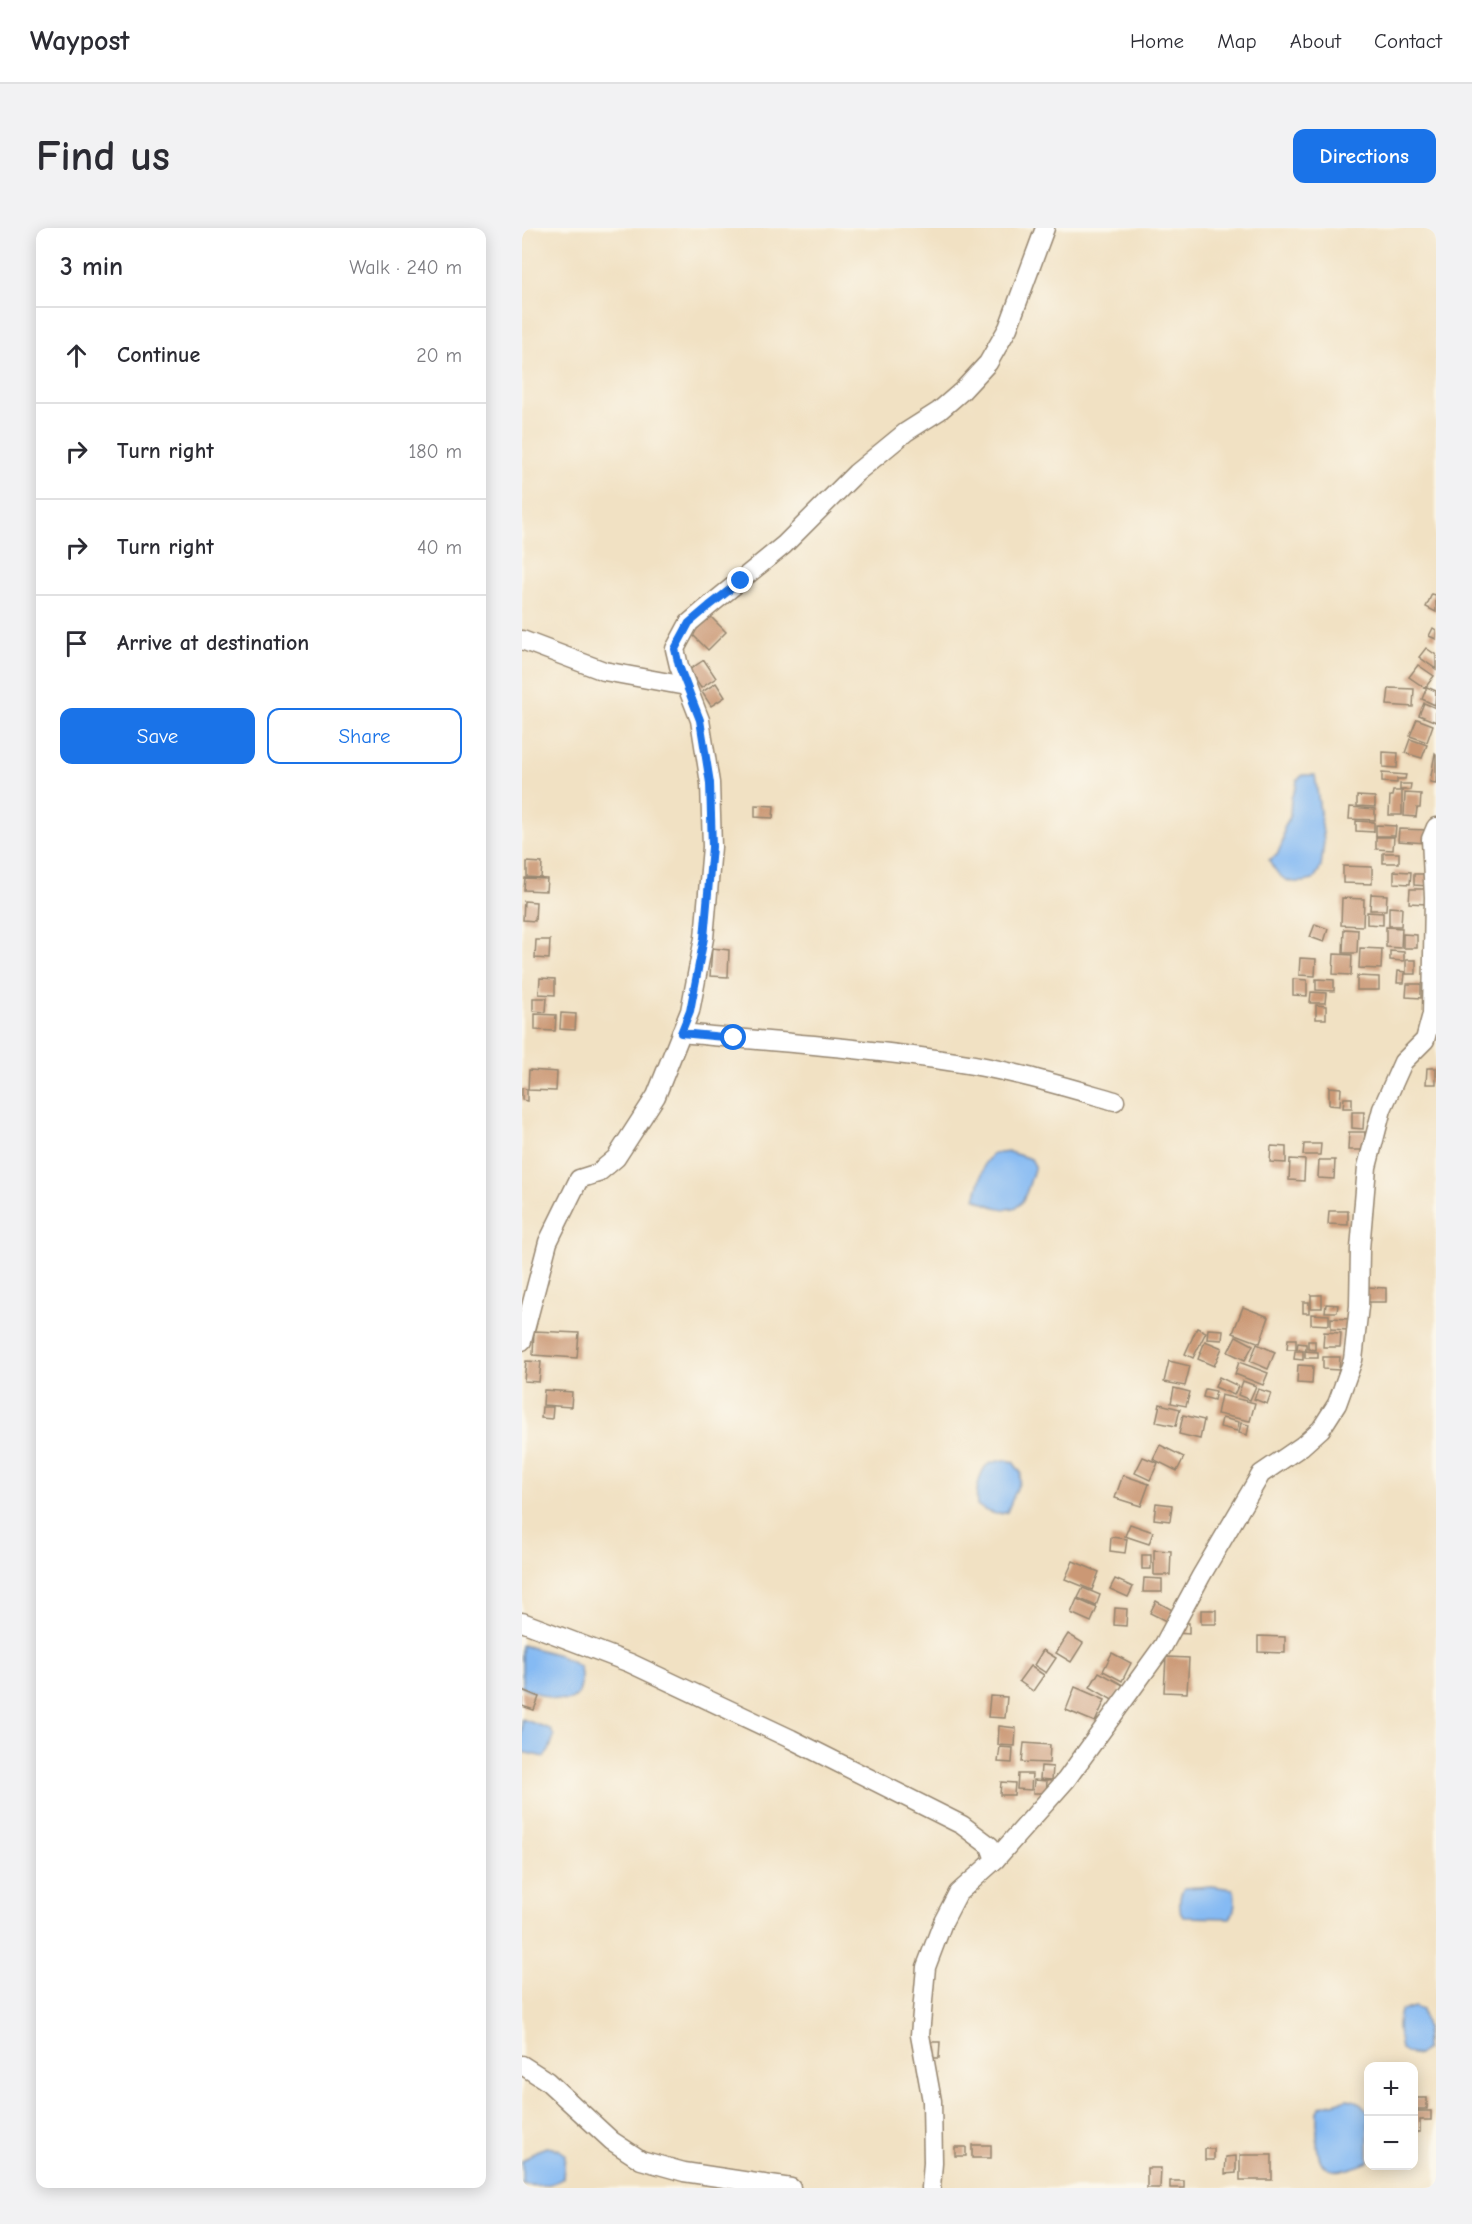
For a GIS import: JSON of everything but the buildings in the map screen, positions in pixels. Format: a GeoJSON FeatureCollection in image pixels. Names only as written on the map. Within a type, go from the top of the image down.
{"type":"FeatureCollection","features":[{"type":"Feature","properties":{"kind":"street"},"geometry":{"type":"LineString","coordinates":[[522,1341],[548,1242],[579,1179],[598,1173],[616,1158],[656,1096],[690,1011],[704,938],[712,847],[710,783],[700,720],[686,686],[675,649],[689,623],[784,545],[856,473],[962,391],[988,363],[1008,328],[1044,228]]}},
{"type":"Feature","properties":{"kind":"street"},"geometry":{"type":"LineString","coordinates":[[522,640],[604,671],[686,686]]}},
{"type":"Feature","properties":{"kind":"street"},"geometry":{"type":"LineString","coordinates":[[931,2188],[932,2101],[920,2035],[926,1967],[943,1922],[958,1893],[995,1860],[1066,1780],[1163,1646],[1200,1576],[1261,1474],[1302,1446],[1321,1429],[1337,1404],[1353,1360],[1359,1306],[1360,1249],[1367,1167],[1382,1109],[1403,1062],[1425,1040],[1432,1014],[1434,897],[1431,839],[1436,828]]}},
{"type":"Feature","properties":{"kind":"street"},"geometry":{"type":"LineString","coordinates":[[681,1033],[888,1053],[956,1062],[1020,1074],[1115,1101]]}},
{"type":"Feature","properties":{"kind":"street"},"geometry":{"type":"LineString","coordinates":[[522,1622],[630,1663],[791,1738],[962,1825],[990,1846],[995,1860]]}},
{"type":"Feature","properties":{"kind":"street"},"geometry":{"type":"LineString","coordinates":[[522,2065],[547,2081],[612,2141],[641,2160],[684,2172],[790,2188]]}},
{"type":"Feature","properties":{"kind":"water"},"geometry":{"type":"Polygon","coordinates":[[[1303,775],[1315,775],[1324,841],[1321,867],[1313,880],[1292,882],[1277,873],[1269,860],[1277,855],[1283,841],[1284,827],[1290,817],[1291,798],[1297,780],[1303,775]]]}},
{"type":"Feature","properties":{"kind":"water"},"geometry":{"type":"Polygon","coordinates":[[[1009,1152],[1031,1159],[1035,1166],[1021,1203],[1017,1207],[1005,1209],[991,1206],[975,1198],[985,1163],[992,1154],[1009,1152]]]}},
{"type":"Feature","properties":{"kind":"water"},"geometry":{"type":"Polygon","coordinates":[[[1006,1460],[1013,1462],[1021,1473],[1019,1483],[1007,1512],[992,1513],[977,1505],[980,1479],[988,1464],[1006,1460]]]}},
{"type":"Feature","properties":{"kind":"water"},"geometry":{"type":"Polygon","coordinates":[[[522,1645],[559,1655],[580,1667],[581,1683],[578,1694],[573,1699],[564,1701],[522,1687],[522,1645]]]}},
{"type":"Feature","properties":{"kind":"water"},"geometry":{"type":"Polygon","coordinates":[[[522,1719],[550,1729],[554,1736],[549,1751],[544,1757],[522,1752],[522,1719]]]}},
{"type":"Feature","properties":{"kind":"water"},"geometry":{"type":"Polygon","coordinates":[[[1211,1886],[1233,1889],[1235,1904],[1230,1918],[1183,1917],[1180,1902],[1184,1888],[1211,1886]]]}},
{"type":"Feature","properties":{"kind":"water"},"geometry":{"type":"Polygon","coordinates":[[[1414,2007],[1422,2010],[1426,2027],[1426,2049],[1418,2055],[1406,2053],[1401,2049],[1398,2030],[1400,2011],[1414,2007]]]}},
{"type":"Feature","properties":{"kind":"water"},"geometry":{"type":"Polygon","coordinates":[[[1348,2099],[1359,2102],[1364,2107],[1364,2163],[1336,2171],[1327,2168],[1321,2162],[1317,2141],[1317,2111],[1321,2106],[1348,2099]]]}},
{"type":"Feature","properties":{"kind":"water"},"geometry":{"type":"Polygon","coordinates":[[[546,2147],[558,2149],[565,2154],[563,2178],[544,2185],[522,2184],[522,2162],[536,2151],[546,2147]]]}},
{"type":"Feature","properties":{"kind":"route"},"geometry":{"type":"LineString","coordinates":[[734,1038],[681,1033],[690,1011],[704,938],[712,847],[710,783],[700,720],[686,686],[675,649],[689,623],[741,581]]}}]}
